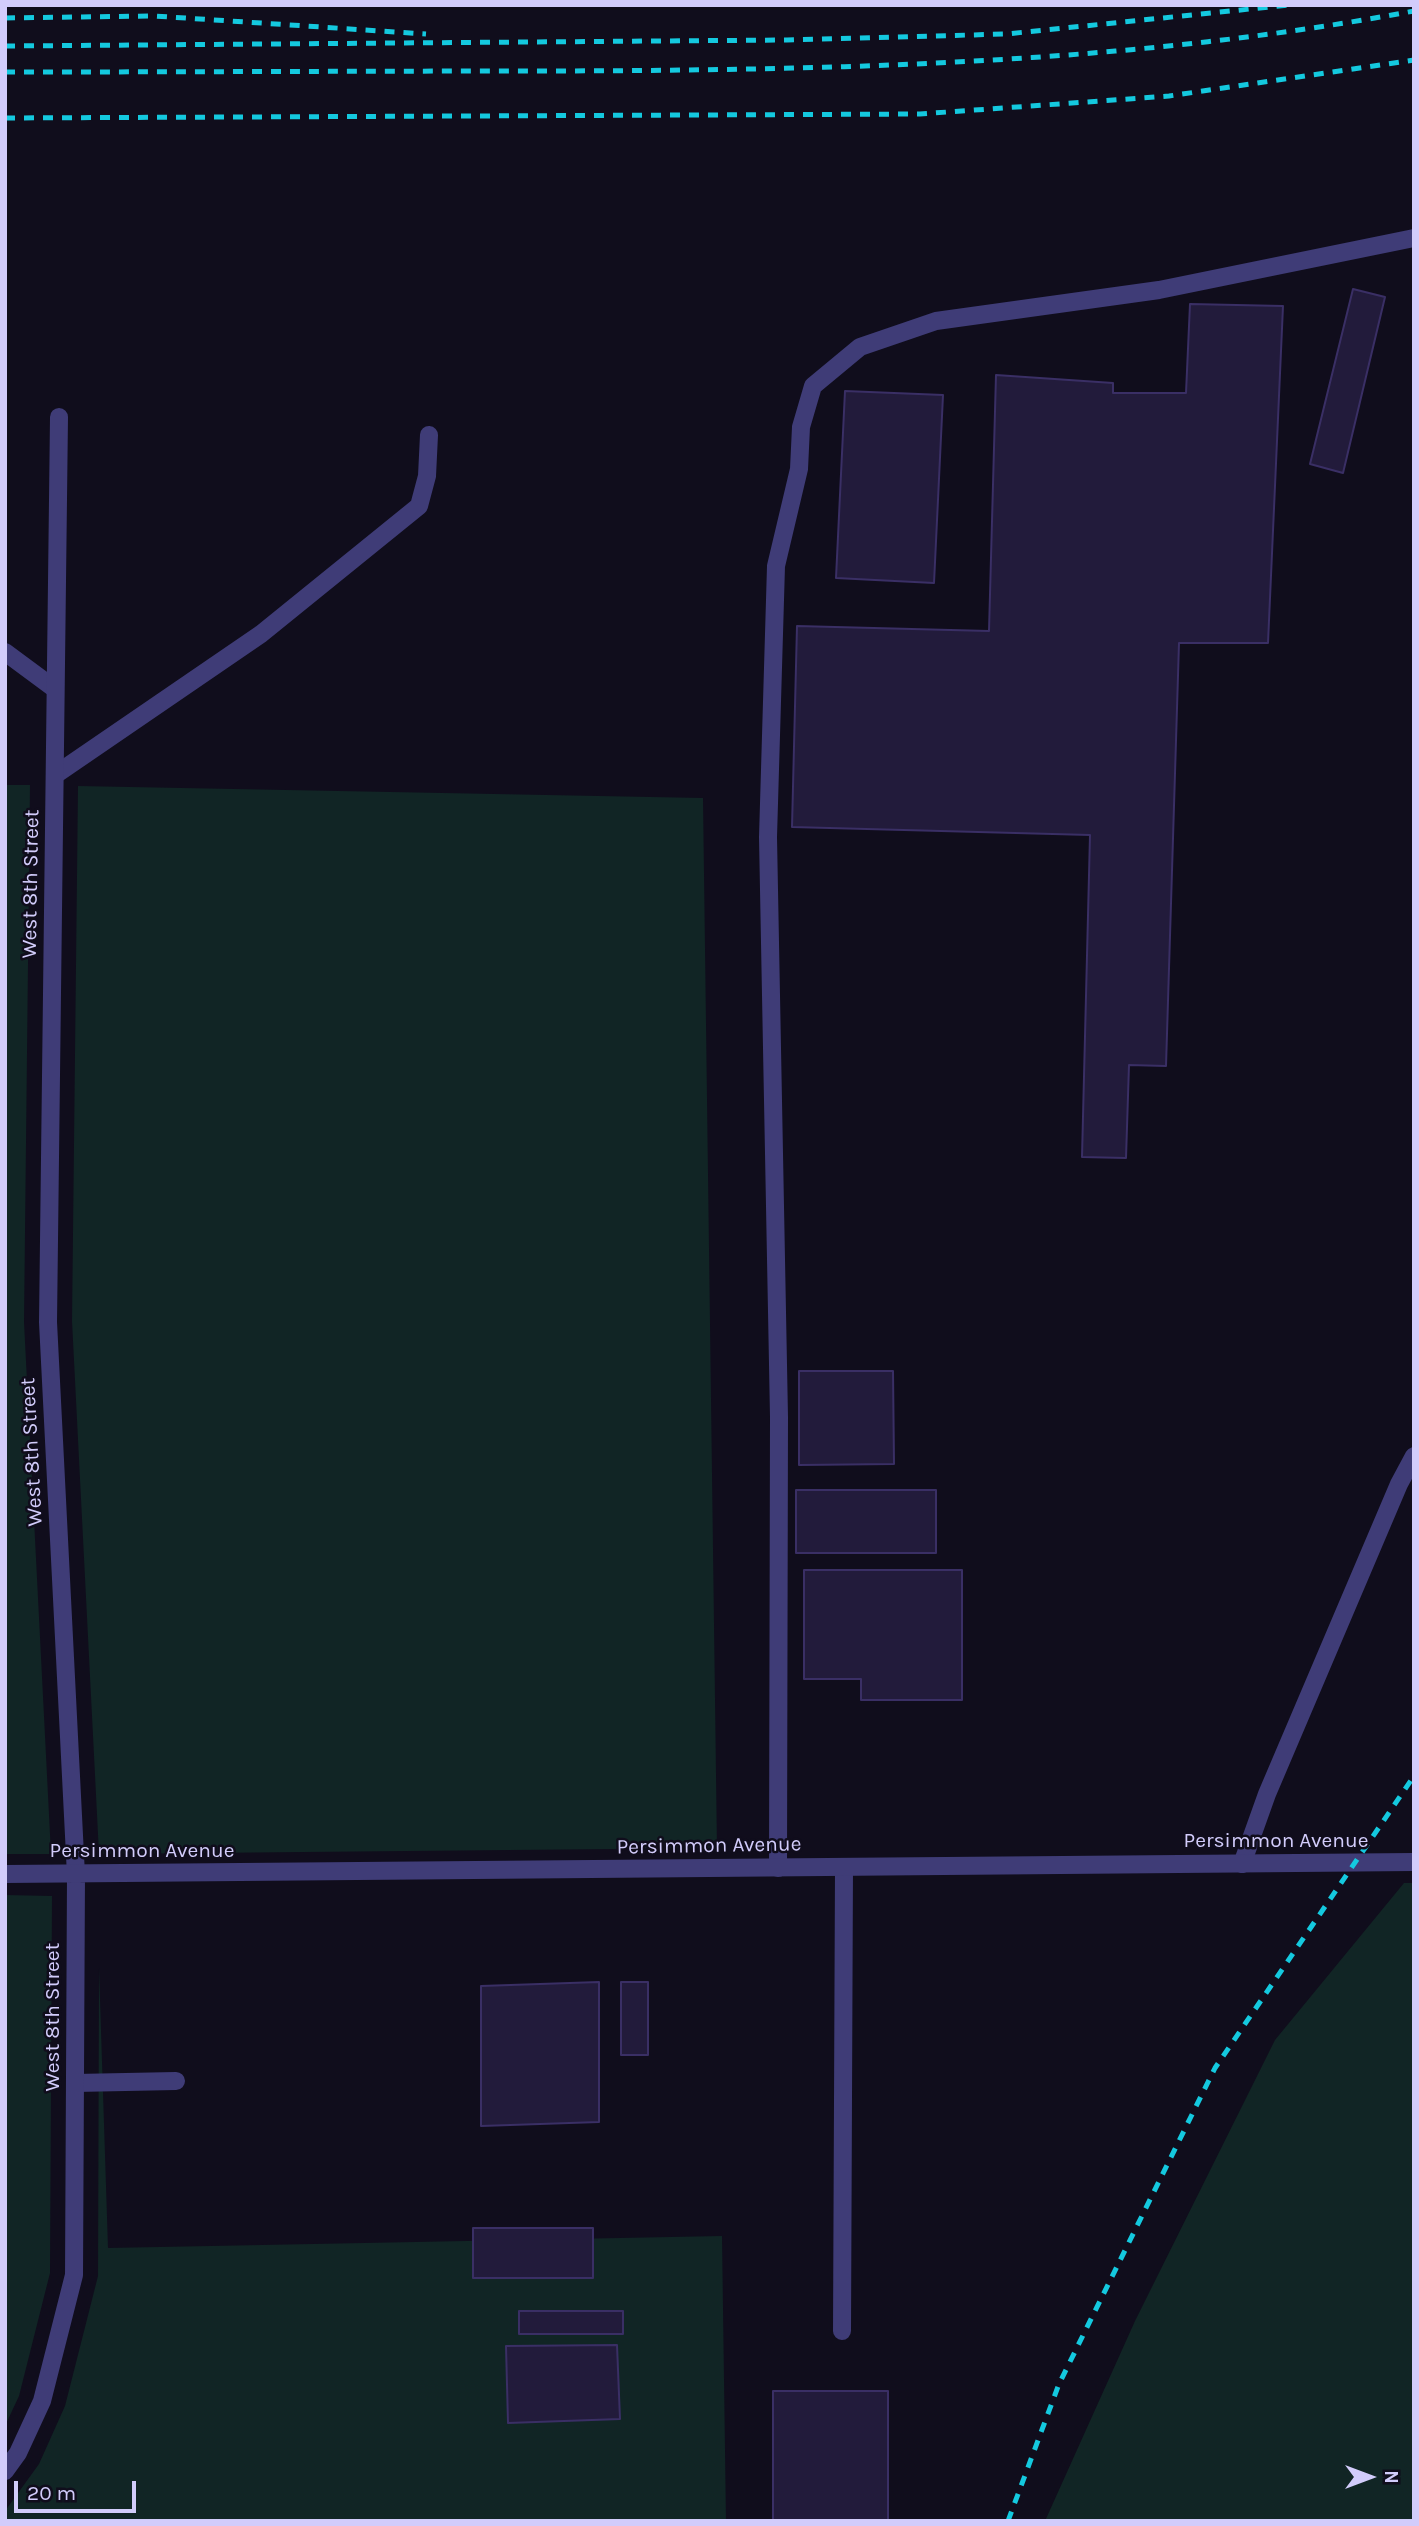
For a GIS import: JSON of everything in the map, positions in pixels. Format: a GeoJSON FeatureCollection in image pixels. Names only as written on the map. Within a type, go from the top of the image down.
{"type":"FeatureCollection","features":[{"type":"Feature","properties":{"kind":"street"},"geometry":{"type":"LineString","coordinates":[[778,1868],[779,1417],[768,836],[776,565],[799,469],[801,427],[813,386],[860,347],[936,321],[1159,290],[1414,238]]}},
{"type":"Feature","properties":{"kind":"street","name":"West 8th Street"},"geometry":{"type":"LineString","coordinates":[[5,2471],[18,2453],[42,2402],[74,2275],[76,1875],[48,1322],[59,417]]}},
{"type":"Feature","properties":{"kind":"street"},"geometry":{"type":"LineString","coordinates":[[55,775],[261,634],[419,506],[427,476],[429,435]]}},
{"type":"Feature","properties":{"kind":"street"},"geometry":{"type":"LineString","coordinates":[[5,652],[55,689]]}},
{"type":"Feature","properties":{"kind":"street"},"geometry":{"type":"LineString","coordinates":[[1242,1864],[1267,1794],[1399,1484],[1414,1456]]}},
{"type":"Feature","properties":{"kind":"street","name":"Persimmon Avenue"},"geometry":{"type":"LineString","coordinates":[[5,1874],[1414,1862]]}},
{"type":"Feature","properties":{"kind":"street"},"geometry":{"type":"LineString","coordinates":[[842,2331],[844,1868]]}},
{"type":"Feature","properties":{"kind":"street"},"geometry":{"type":"LineString","coordinates":[[75,2083],[176,2081]]}},
{"type":"Feature","properties":{"kind":"green space"},"geometry":{"type":"Polygon","coordinates":[[[5,785],[30,785],[24,1322],[51,1854],[5,1854],[5,785]]]}},
{"type":"Feature","properties":{"kind":"green space"},"geometry":{"type":"Polygon","coordinates":[[[78,786],[703,798],[717,1848],[99,1854],[72,1321],[78,786]]]}},
{"type":"Feature","properties":{"kind":"green space"},"geometry":{"type":"Polygon","coordinates":[[[1404,1883],[1414,1883],[1414,2521],[1045,2521],[1135,2321],[1275,2040],[1404,1883]]]}},
{"type":"Feature","properties":{"kind":"green space"},"geometry":{"type":"Polygon","coordinates":[[[5,1895],[52,1896],[50,2273],[19,2396],[5,2426],[5,1895]]]}},
{"type":"Feature","properties":{"kind":"green space"},"geometry":{"type":"Polygon","coordinates":[[[99,1968],[108,2248],[722,2236],[726,2521],[5,2521],[5,2511],[39,2464],[65,2406],[98,2276],[99,1968]]]}},
{"type":"Feature","properties":{"kind":"building"},"geometry":{"type":"Polygon","coordinates":[[[1353,289],[1385,297],[1343,473],[1310,464],[1353,289]]]}},
{"type":"Feature","properties":{"kind":"building"},"geometry":{"type":"Polygon","coordinates":[[[1190,304],[1283,306],[1268,643],[1179,643],[1166,1066],[1129,1065],[1126,1158],[1082,1157],[1090,835],[792,827],[797,626],[989,631],[996,375],[1113,383],[1113,393],[1186,393],[1190,304]]]}},
{"type":"Feature","properties":{"kind":"building"},"geometry":{"type":"Polygon","coordinates":[[[845,391],[943,395],[934,583],[836,578],[845,391]]]}},
{"type":"Feature","properties":{"kind":"building"},"geometry":{"type":"Polygon","coordinates":[[[799,1371],[893,1371],[894,1464],[799,1465],[799,1371]]]}},
{"type":"Feature","properties":{"kind":"building"},"geometry":{"type":"Polygon","coordinates":[[[796,1490],[936,1490],[936,1553],[796,1553],[796,1490]]]}},
{"type":"Feature","properties":{"kind":"building"},"geometry":{"type":"Polygon","coordinates":[[[804,1570],[962,1570],[962,1700],[861,1700],[861,1679],[804,1679],[804,1570]]]}},
{"type":"Feature","properties":{"kind":"building"},"geometry":{"type":"Polygon","coordinates":[[[599,1982],[599,2122],[481,2126],[481,1986],[599,1982]]]}},
{"type":"Feature","properties":{"kind":"building"},"geometry":{"type":"Polygon","coordinates":[[[621,1982],[648,1982],[648,2055],[621,2055],[621,1982]]]}},
{"type":"Feature","properties":{"kind":"building"},"geometry":{"type":"Polygon","coordinates":[[[473,2228],[593,2228],[593,2278],[473,2278],[473,2228]]]}},
{"type":"Feature","properties":{"kind":"building"},"geometry":{"type":"Polygon","coordinates":[[[519,2311],[623,2311],[623,2334],[519,2334],[519,2311]]]}},
{"type":"Feature","properties":{"kind":"building"},"geometry":{"type":"Polygon","coordinates":[[[617,2345],[620,2419],[508,2423],[506,2346],[617,2345]]]}},
{"type":"Feature","properties":{"kind":"building"},"geometry":{"type":"Polygon","coordinates":[[[773,2391],[888,2391],[888,2521],[773,2521],[773,2391]]]}},
{"type":"Feature","properties":{"kind":"railway"},"geometry":{"type":"LineString","coordinates":[[5,46],[787,40],[1006,34],[1289,5]]}},
{"type":"Feature","properties":{"kind":"railway"},"geometry":{"type":"LineString","coordinates":[[5,72],[660,70],[876,66],[1092,53],[1200,43],[1414,11]]}},
{"type":"Feature","properties":{"kind":"railway"},"geometry":{"type":"LineString","coordinates":[[5,18],[155,16],[426,34]]}},
{"type":"Feature","properties":{"kind":"railway"},"geometry":{"type":"LineString","coordinates":[[5,118],[920,114],[1169,96],[1414,60]]}},
{"type":"Feature","properties":{"kind":"railway"},"geometry":{"type":"LineString","coordinates":[[1008,2521],[1059,2384],[1215,2068],[1414,1776]]}}]}
